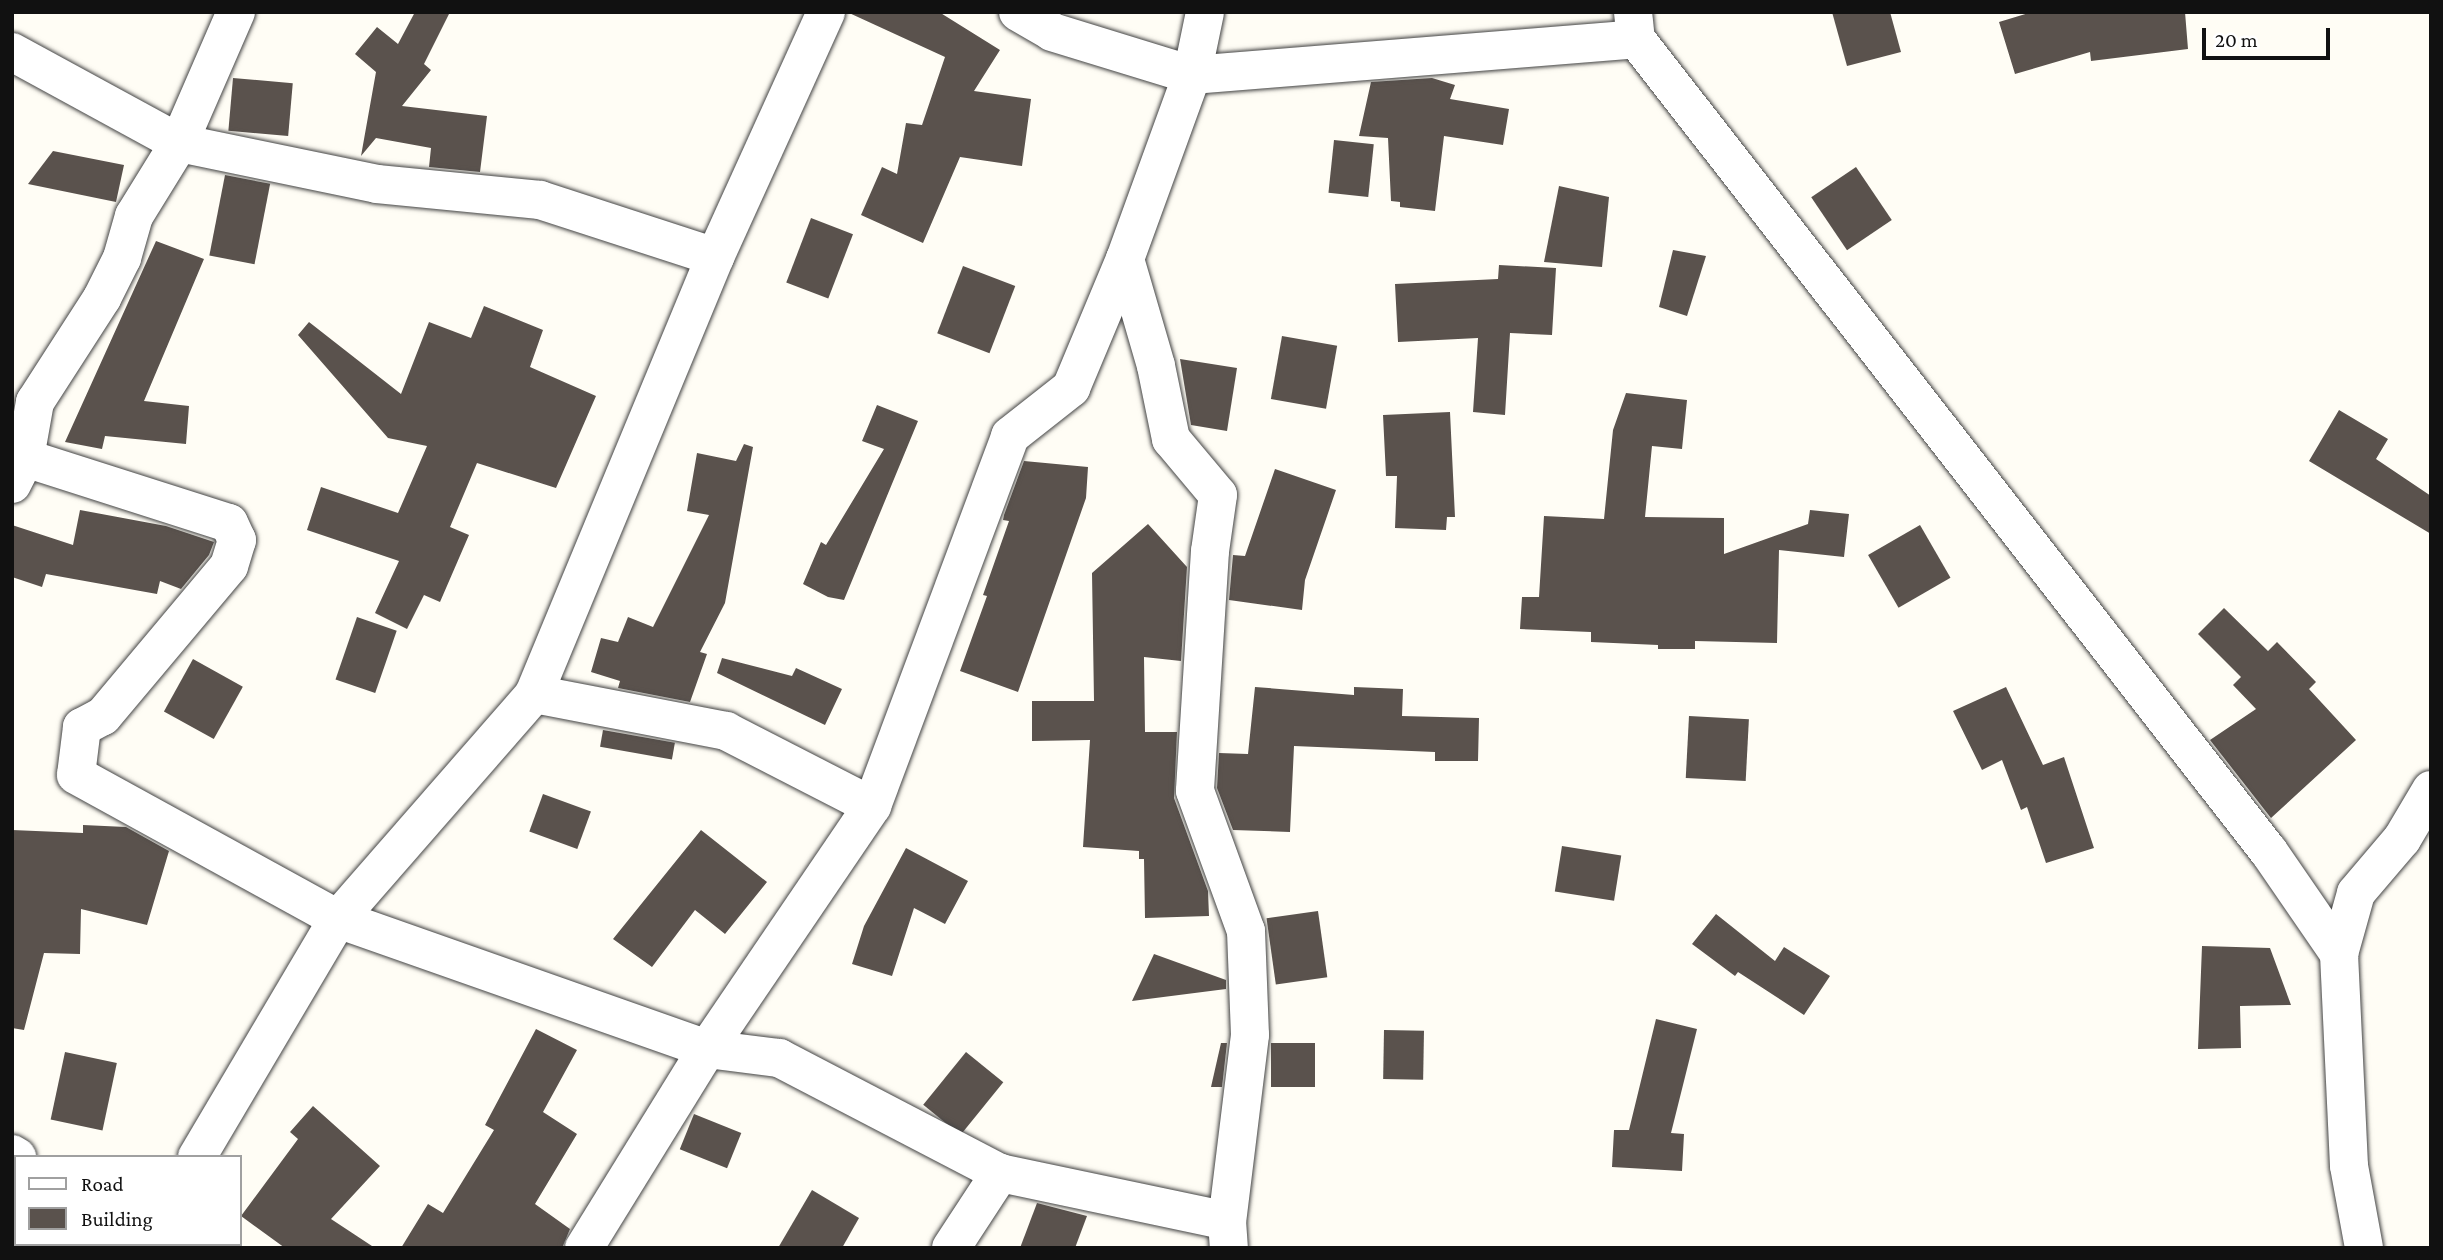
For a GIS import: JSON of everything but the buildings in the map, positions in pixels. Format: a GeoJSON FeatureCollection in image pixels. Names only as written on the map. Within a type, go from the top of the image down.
{"type":"FeatureCollection","features":[{"type":"Feature","properties":{"kind":"street"},"geometry":{"type":"LineString","coordinates":[[236,12],[179,143],[134,216],[122,258],[102,298],[24,396],[19,471],[229,523],[237,540],[229,566],[103,716],[82,727],[76,775],[338,919],[707,1049],[779,1058],[1000,1173],[1228,1235],[1250,1035],[1246,931],[1195,791],[1210,551],[1218,495],[1171,439],[1156,366],[1125,259]]}},
{"type":"Feature","properties":{"kind":"street"},"geometry":{"type":"LineString","coordinates":[[198,1155],[338,919],[534,694],[715,257],[826,12]]}},
{"type":"Feature","properties":{"kind":"street"},"geometry":{"type":"LineString","coordinates":[[1018,12],[1052,32],[1192,75],[1634,25],[2260,841],[2339,954]]}},
{"type":"Feature","properties":{"kind":"street"},"geometry":{"type":"LineString","coordinates":[[584,1248],[707,1049],[872,806],[1010,436],[1071,388],[1125,259],[1192,75],[1205,12]]}},
{"type":"Feature","properties":{"kind":"street"},"geometry":{"type":"LineString","coordinates":[[12,52],[179,143],[377,184],[540,201],[715,257]]}},
{"type":"Feature","properties":{"kind":"street"},"geometry":{"type":"LineString","coordinates":[[534,694],[726,731],[872,806]]}},
{"type":"Feature","properties":{"kind":"street"},"geometry":{"type":"LineString","coordinates":[[2364,1248],[2349,1166],[2339,954],[2357,893],[2402,839],[2431,790]]}},
{"type":"Feature","properties":{"kind":"street"},"geometry":{"type":"LineString","coordinates":[[951,1248],[1000,1173]]}}]}
